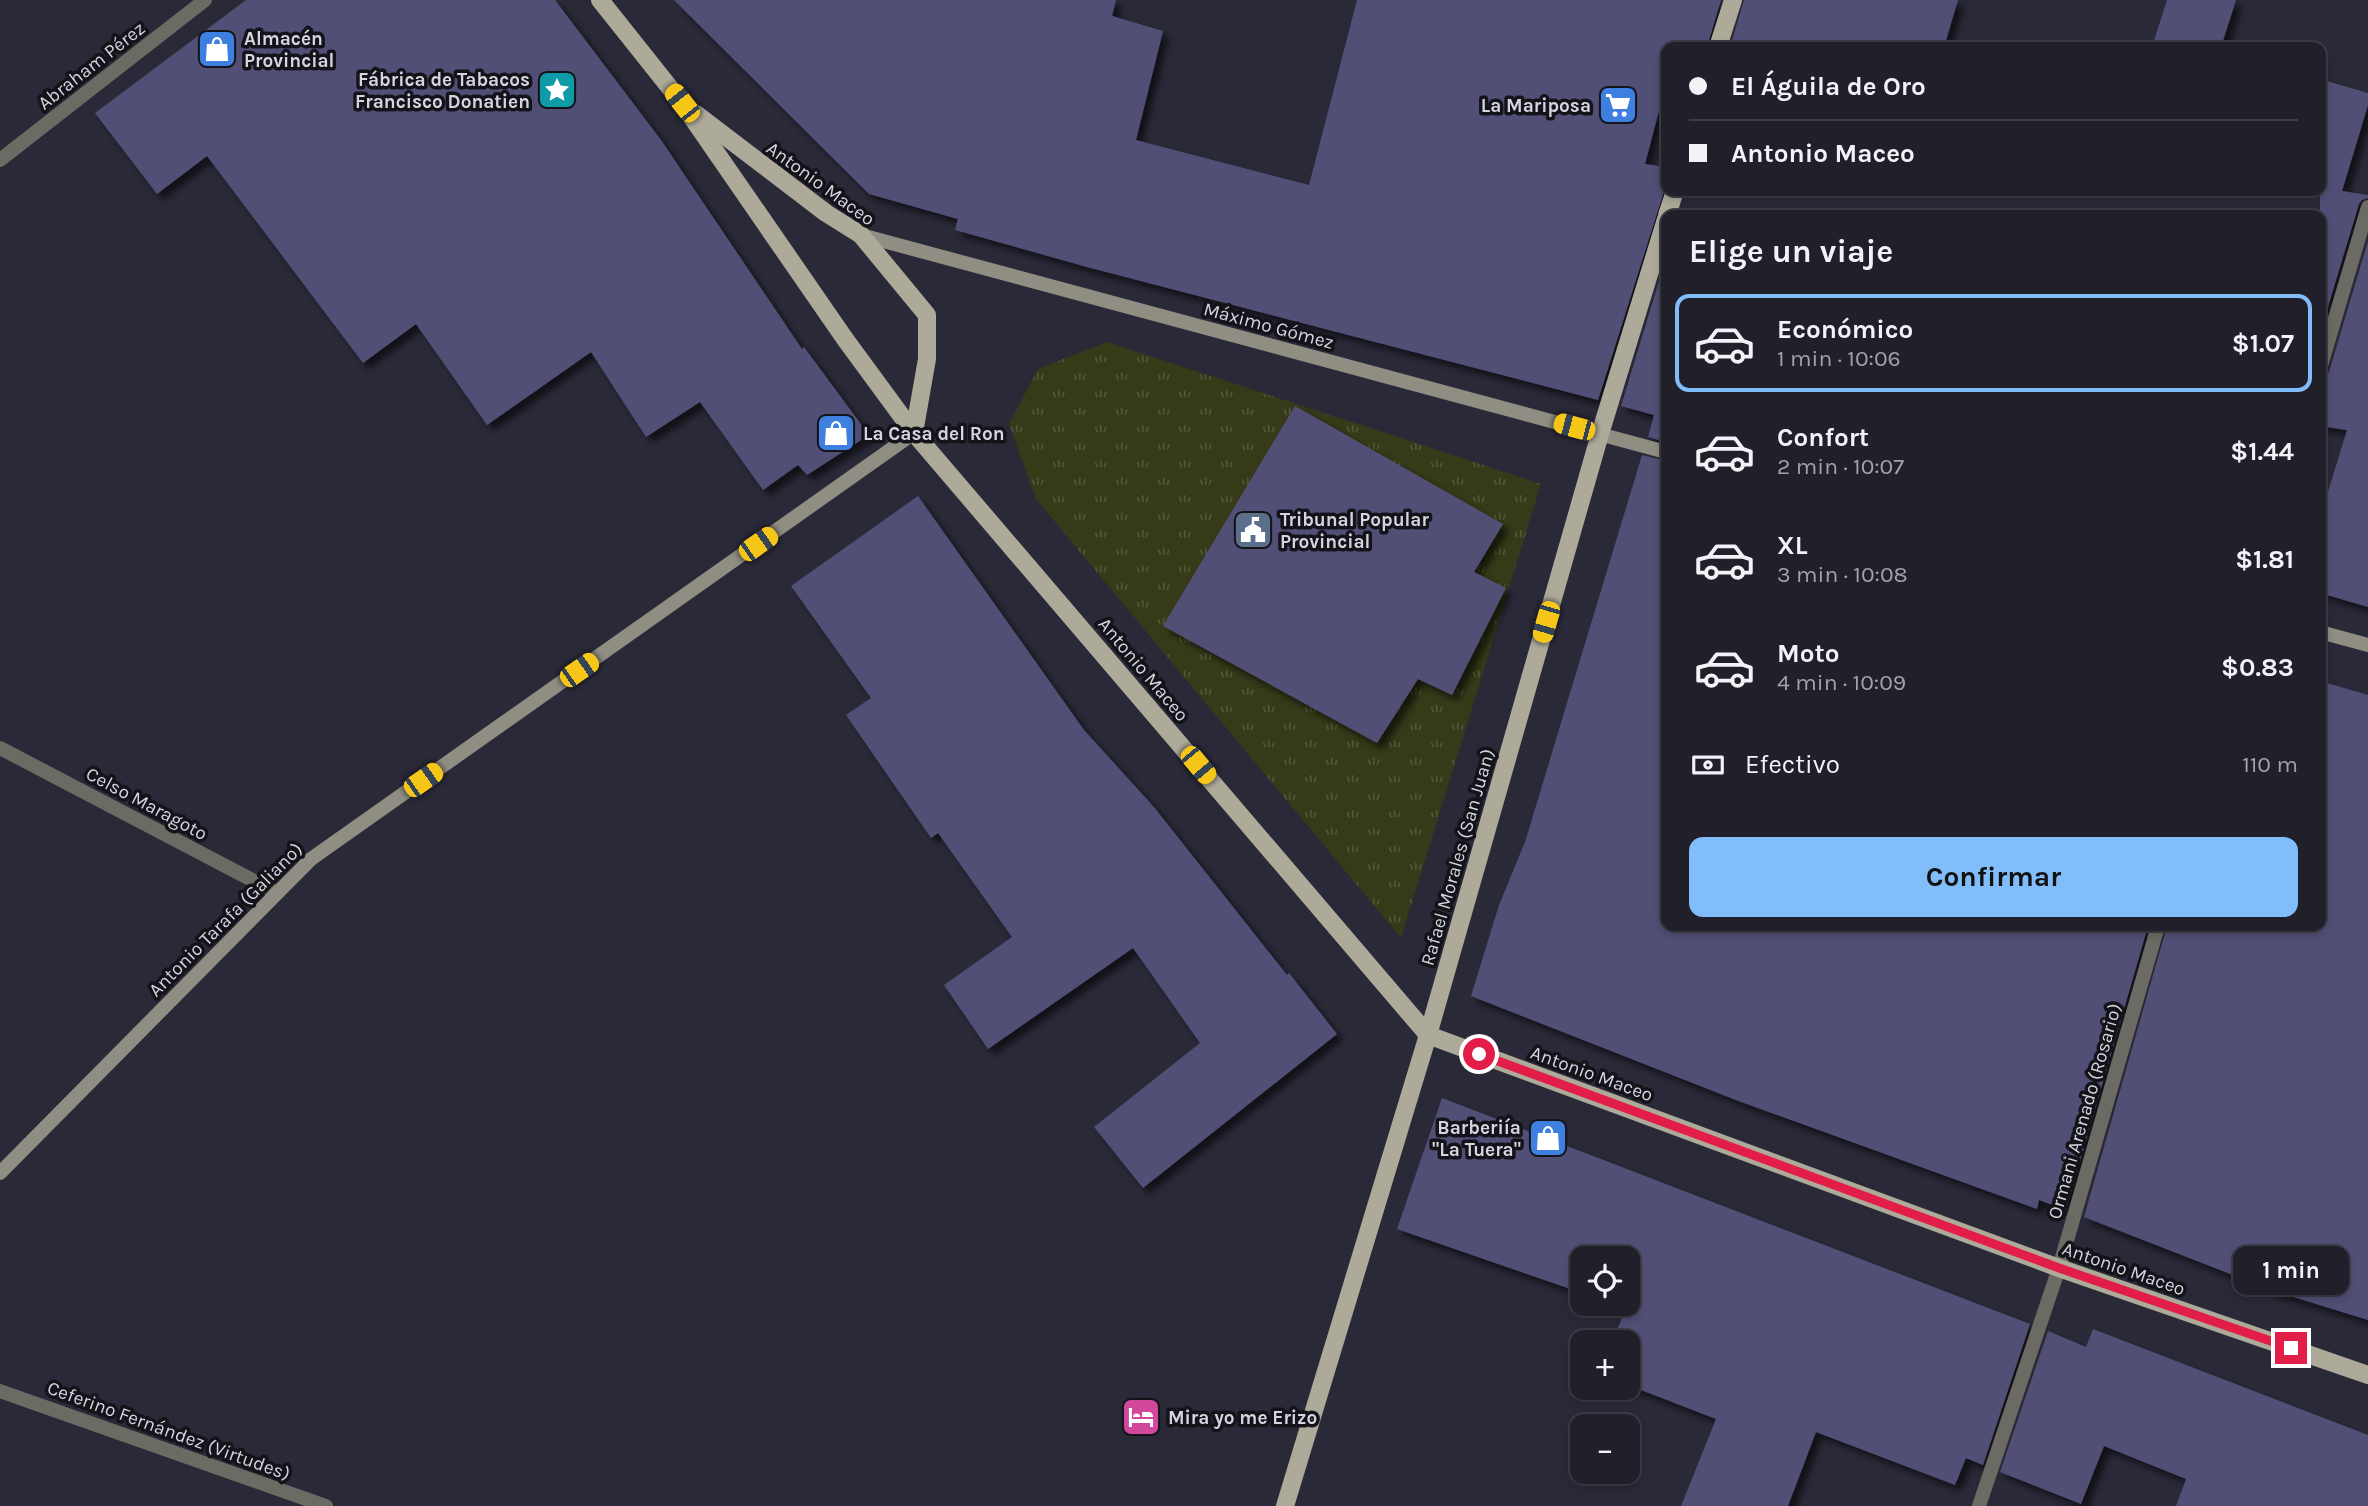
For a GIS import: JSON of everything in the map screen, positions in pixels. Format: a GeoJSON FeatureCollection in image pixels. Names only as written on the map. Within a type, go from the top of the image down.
{"type":"FeatureCollection","features":[{"type":"Feature","properties":{"kind":"main road","name":"Antonio Maceo"},"geometry":{"type":"LineString","coordinates":[[600,0],[682,103],[845,338],[915,433],[1428,1035],[2059,1268],[2368,1375]]}},
{"type":"Feature","properties":{"kind":"main road"},"geometry":{"type":"LineString","coordinates":[[1720,42],[1733,0]]}},
{"type":"Feature","properties":{"kind":"main road","name":"Antonio Maceo"},"geometry":{"type":"LineString","coordinates":[[682,103],[826,213],[861,235],[927,315],[927,359],[915,433]]}},
{"type":"Feature","properties":{"kind":"main road","name":"Máximo Gómez"},"geometry":{"type":"LineString","coordinates":[[861,235],[1661,451]]}},
{"type":"Feature","properties":{"kind":"main road","name":"Rafael Morales (San Juan)"},"geometry":{"type":"LineString","coordinates":[[1285,1506],[1428,1035],[1600,434],[1661,236]]}},
{"type":"Feature","properties":{"kind":"main road","name":"Antonio Tarafa (Galiano)"},"geometry":{"type":"LineString","coordinates":[[0,1173],[311,859],[915,433]]}},
{"type":"Feature","properties":{"kind":"main road"},"geometry":{"type":"LineString","coordinates":[[2326,634],[2368,645]]}},
{"type":"Feature","properties":{"kind":"street","name":"Abraham Pérez"},"geometry":{"type":"LineString","coordinates":[[0,160],[205,0]]}},
{"type":"Feature","properties":{"kind":"street"},"geometry":{"type":"LineString","coordinates":[[2326,349],[2368,207]]}},
{"type":"Feature","properties":{"kind":"street","name":"Celso Maragoto"},"geometry":{"type":"LineString","coordinates":[[0,748],[277,893]]}},
{"type":"Feature","properties":{"kind":"street","name":"Ormani Arenado (Rosario)"},"geometry":{"type":"LineString","coordinates":[[1979,1506],[2059,1268],[2157,931]]}},
{"type":"Feature","properties":{"kind":"street","name":"Ceferino Fernández (Virtudes)"},"geometry":{"type":"LineString","coordinates":[[0,1391],[326,1506]]}},
{"type":"Feature","properties":{"kind":"green space"},"geometry":{"type":"Polygon","coordinates":[[[1107,342],[1541,484],[1401,938],[1036,499],[1009,424],[1038,369],[1107,342]]]}},
{"type":"Feature","properties":{"kind":"building"},"geometry":{"type":"Polygon","coordinates":[[[246,0],[555,0],[661,140],[802,349],[804,347],[869,435],[807,475],[798,465],[763,490],[700,402],[646,437],[591,352],[487,425],[416,324],[363,363],[207,156],[157,194],[95,113],[246,0]]]}},
{"type":"Feature","properties":{"kind":"building"},"geometry":{"type":"Polygon","coordinates":[[[674,0],[1116,0],[1112,16],[1163,31],[1136,140],[1309,185],[1357,0],[1721,0],[1708,42],[1661,42],[1661,103],[1645,164],[1661,166],[1663,196],[1598,400],[955,230],[958,219],[869,194],[674,0]]]}},
{"type":"Feature","properties":{"kind":"building"},"geometry":{"type":"Polygon","coordinates":[[[1744,0],[1958,0],[1945,42],[1731,42],[1744,0]]]}},
{"type":"Feature","properties":{"kind":"building"},"geometry":{"type":"Polygon","coordinates":[[[2167,0],[2236,0],[2223,42],[2154,42],[2167,0]]]}},
{"type":"Feature","properties":{"kind":"building"},"geometry":{"type":"Polygon","coordinates":[[[2326,81],[2368,93],[2368,105],[2342,191],[2368,195],[2368,198],[2359,204],[2326,313],[2326,210],[2320,210],[2320,196],[2326,196],[2326,81]]]}},
{"type":"Feature","properties":{"kind":"building"},"geometry":{"type":"Polygon","coordinates":[[[2368,241],[2368,607],[2326,595],[2326,498],[2347,430],[2326,427],[2326,376],[2368,241]]]}},
{"type":"Feature","properties":{"kind":"building"},"geometry":{"type":"Polygon","coordinates":[[[1661,274],[1661,441],[1648,437],[1654,415],[1621,406],[1661,274]]]}},
{"type":"Feature","properties":{"kind":"building"},"geometry":{"type":"Polygon","coordinates":[[[1295,406],[1503,524],[1474,572],[1506,588],[1452,695],[1418,679],[1377,743],[1163,626],[1295,406]]]}},
{"type":"Feature","properties":{"kind":"building"},"geometry":{"type":"Polygon","coordinates":[[[1642,455],[1661,460],[1661,931],[2147,931],[2066,1210],[2039,1200],[2037,1209],[1741,1102],[1471,996],[1499,905],[1525,842],[1642,455]]]}},
{"type":"Feature","properties":{"kind":"building"},"geometry":{"type":"Polygon","coordinates":[[[918,496],[1084,730],[1154,807],[1337,1034],[1143,1188],[1094,1127],[1200,1043],[1133,948],[988,1049],[944,985],[1012,937],[938,833],[931,838],[846,715],[871,698],[791,586],[918,496]]]}},
{"type":"Feature","properties":{"kind":"building"},"geometry":{"type":"Polygon","coordinates":[[[2326,683],[2368,695],[2368,1320],[2274,1291],[2084,1217],[2166,931],[2326,931],[2326,683]]]}},
{"type":"Feature","properties":{"kind":"building"},"geometry":{"type":"Polygon","coordinates":[[[1442,1098],[2030,1324],[1983,1465],[1966,1458],[1955,1485],[1816,1432],[1788,1506],[1681,1506],[1716,1419],[1640,1390],[1640,1330],[1617,1330],[1623,1316],[1640,1316],[1640,1246],[1570,1246],[1570,1289],[1397,1229],[1442,1098]]]}},
{"type":"Feature","properties":{"kind":"building"},"geometry":{"type":"Polygon","coordinates":[[[2093,1329],[2368,1435],[2368,1506],[2176,1506],[2186,1479],[2104,1446],[2081,1504],[2000,1472],[2048,1331],[2086,1347],[2093,1329]]]}},
{"type":"Feature","properties":{"kind":"place","name":"Almacén Provincial"},"geometry":{"type":"Point","coordinates":[217,49]}},
{"type":"Feature","properties":{"kind":"place","name":"Fábrica de Tabacos Francisco Donatien"},"geometry":{"type":"Point","coordinates":[557,90]}},
{"type":"Feature","properties":{"kind":"place","name":"La Mariposa"},"geometry":{"type":"Point","coordinates":[1618,105]}},
{"type":"Feature","properties":{"kind":"place","name":"La Casa del Ron"},"geometry":{"type":"Point","coordinates":[836,433]}},
{"type":"Feature","properties":{"kind":"place","name":"Tribunal Popular Provincial"},"geometry":{"type":"Point","coordinates":[1253,530]}},
{"type":"Feature","properties":{"kind":"place","name":"Barberiía \"La Tuera\""},"geometry":{"type":"Point","coordinates":[1548,1138]}},
{"type":"Feature","properties":{"kind":"place","name":"Mira yo me Erizo"},"geometry":{"type":"Point","coordinates":[1141,1417]}},
{"type":"Feature","properties":{"kind":"route"},"geometry":{"type":"LineString","coordinates":[[1479,1054],[2059,1268],[2291,1348]]}}]}
